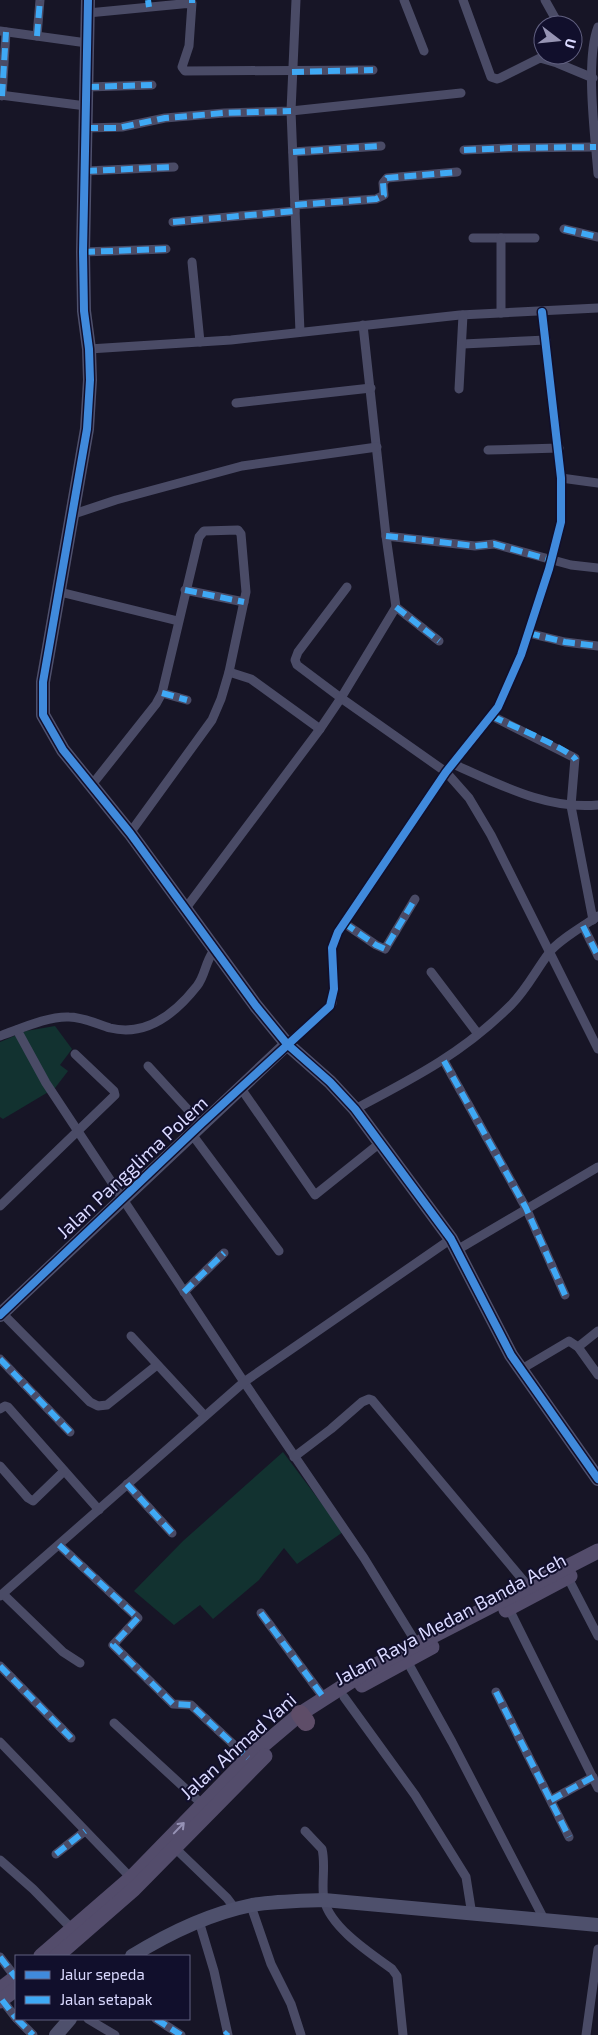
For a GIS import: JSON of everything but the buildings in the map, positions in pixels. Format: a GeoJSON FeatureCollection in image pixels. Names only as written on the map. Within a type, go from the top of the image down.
{"type":"FeatureCollection","features":[{"type":"Feature","properties":{"kind":"main road","name":"Jalan Ahmad Yani"},"geometry":{"type":"LineString","coordinates":[[42,1955],[131,1878],[248,1758],[303,1718],[324,1698],[378,1664],[598,1551]]}},
{"type":"Feature","properties":{"kind":"main road","name":"Jalan Raya Medan Banda Aceh"},"geometry":{"type":"LineString","coordinates":[[59,1955],[134,1889],[303,1718],[344,1697],[380,1674],[598,1562]]}},
{"type":"Feature","properties":{"kind":"main road"},"geometry":{"type":"LineString","coordinates":[[1,1997],[15,1982]]}},
{"type":"Feature","properties":{"kind":"street"},"geometry":{"type":"LineString","coordinates":[[37,36],[40,0]]}},
{"type":"Feature","properties":{"kind":"street"},"geometry":{"type":"LineString","coordinates":[[297,0],[291,111],[300,332]]}},
{"type":"Feature","properties":{"kind":"street"},"geometry":{"type":"LineString","coordinates":[[404,0],[424,51]]}},
{"type":"Feature","properties":{"kind":"street"},"geometry":{"type":"LineString","coordinates":[[463,0],[493,78],[500,78],[533,60]]}},
{"type":"Feature","properties":{"kind":"street"},"geometry":{"type":"LineString","coordinates":[[545,0],[553,15]]}},
{"type":"Feature","properties":{"kind":"street"},"geometry":{"type":"LineString","coordinates":[[374,70],[292,72],[185,71],[182,66],[189,46],[192,2],[88,6],[83,252],[84,311],[89,349],[90,380],[87,429],[43,682],[43,715],[63,750],[90,786],[130,833],[207,936],[250,998],[287,1044],[330,1082],[355,1109],[380,1143],[454,1245],[504,1344],[520,1370],[598,1479]]}},
{"type":"Feature","properties":{"kind":"street"},"geometry":{"type":"LineString","coordinates":[[598,27],[593,53],[598,174]]}},
{"type":"Feature","properties":{"kind":"street"},"geometry":{"type":"LineString","coordinates":[[86,106],[1,95],[3,31],[87,43]]}},
{"type":"Feature","properties":{"kind":"street"},"geometry":{"type":"LineString","coordinates":[[569,65],[594,81]]}},
{"type":"Feature","properties":{"kind":"street"},"geometry":{"type":"LineString","coordinates":[[87,87],[152,85]]}},
{"type":"Feature","properties":{"kind":"street"},"geometry":{"type":"LineString","coordinates":[[86,128],[118,128],[165,118],[224,113],[291,111],[461,93]]}},
{"type":"Feature","properties":{"kind":"street"},"geometry":{"type":"LineString","coordinates":[[293,152],[381,146]]}},
{"type":"Feature","properties":{"kind":"street"},"geometry":{"type":"LineString","coordinates":[[464,150],[596,147]]}},
{"type":"Feature","properties":{"kind":"street"},"geometry":{"type":"LineString","coordinates":[[85,171],[174,167]]}},
{"type":"Feature","properties":{"kind":"street"},"geometry":{"type":"LineString","coordinates":[[173,222],[376,200],[381,199],[384,195],[383,182],[386,178],[457,172]]}},
{"type":"Feature","properties":{"kind":"street"},"geometry":{"type":"LineString","coordinates":[[564,229],[598,237]]}},
{"type":"Feature","properties":{"kind":"street"},"geometry":{"type":"LineString","coordinates":[[473,238],[534,238]]}},
{"type":"Feature","properties":{"kind":"street"},"geometry":{"type":"LineString","coordinates":[[501,238],[501,313]]}},
{"type":"Feature","properties":{"kind":"street"},"geometry":{"type":"LineString","coordinates":[[83,252],[166,249]]}},
{"type":"Feature","properties":{"kind":"street"},"geometry":{"type":"LineString","coordinates":[[192,262],[200,342]]}},
{"type":"Feature","properties":{"kind":"street"},"geometry":{"type":"LineString","coordinates":[[89,349],[200,342],[463,315],[598,308]]}},
{"type":"Feature","properties":{"kind":"street"},"geometry":{"type":"LineString","coordinates":[[287,1044],[326,1010],[332,1002],[334,989],[332,948],[344,922],[446,772],[498,707],[521,655],[561,522],[561,478],[542,312]]}},
{"type":"Feature","properties":{"kind":"street"},"geometry":{"type":"LineString","coordinates":[[459,388],[463,344],[463,315]]}},
{"type":"Feature","properties":{"kind":"street"},"geometry":{"type":"LineString","coordinates":[[186,908],[320,728],[396,606],[386,536],[364,324]]}},
{"type":"Feature","properties":{"kind":"street"},"geometry":{"type":"LineString","coordinates":[[463,344],[546,340]]}},
{"type":"Feature","properties":{"kind":"street"},"geometry":{"type":"LineString","coordinates":[[236,403],[370,388]]}},
{"type":"Feature","properties":{"kind":"street"},"geometry":{"type":"LineString","coordinates":[[71,515],[116,500],[242,466],[377,447]]}},
{"type":"Feature","properties":{"kind":"street"},"geometry":{"type":"LineString","coordinates":[[488,450],[558,448]]}},
{"type":"Feature","properties":{"kind":"street"},"geometry":{"type":"LineString","coordinates":[[561,478],[598,483]]}},
{"type":"Feature","properties":{"kind":"street"},"geometry":{"type":"LineString","coordinates":[[90,786],[156,704],[162,693],[185,590],[201,534],[204,531],[238,530],[241,534],[245,574],[244,602],[229,672],[221,699],[212,720],[130,833]]}},
{"type":"Feature","properties":{"kind":"street"},"geometry":{"type":"LineString","coordinates":[[386,536],[480,546],[494,544],[551,560],[598,568]]}},
{"type":"Feature","properties":{"kind":"street"},"geometry":{"type":"LineString","coordinates":[[347,587],[298,652],[295,660],[297,665],[340,698],[446,772],[469,798],[491,835],[598,1049]]}},
{"type":"Feature","properties":{"kind":"street"},"geometry":{"type":"LineString","coordinates":[[185,590],[244,602]]}},
{"type":"Feature","properties":{"kind":"street"},"geometry":{"type":"LineString","coordinates":[[60,592],[178,621]]}},
{"type":"Feature","properties":{"kind":"street"},"geometry":{"type":"LineString","coordinates":[[396,606],[439,641]]}},
{"type":"Feature","properties":{"kind":"street"},"geometry":{"type":"LineString","coordinates":[[528,633],[576,644],[598,646]]}},
{"type":"Feature","properties":{"kind":"street"},"geometry":{"type":"LineString","coordinates":[[229,672],[251,679],[320,728]]}},
{"type":"Feature","properties":{"kind":"street"},"geometry":{"type":"LineString","coordinates":[[162,693],[187,700]]}},
{"type":"Feature","properties":{"kind":"street"},"geometry":{"type":"LineString","coordinates":[[355,1109],[444,1061],[510,1006],[528,986],[550,951],[596,918],[571,806],[575,758],[492,716]]}},
{"type":"Feature","properties":{"kind":"street"},"geometry":{"type":"LineString","coordinates":[[453,764],[517,792],[571,806],[598,805]]}},
{"type":"Feature","properties":{"kind":"street"},"geometry":{"type":"LineString","coordinates":[[344,922],[376,946],[385,949],[415,899]]}},
{"type":"Feature","properties":{"kind":"street"},"geometry":{"type":"LineString","coordinates":[[583,926],[598,956]]}},
{"type":"Feature","properties":{"kind":"street"},"geometry":{"type":"LineString","coordinates":[[0,1036],[60,1017],[69,1017],[122,1030],[134,1031],[152,1024],[164,1018],[197,986],[213,952],[207,936]]}},
{"type":"Feature","properties":{"kind":"street"},"geometry":{"type":"LineString","coordinates":[[431,972],[478,1034]]}},
{"type":"Feature","properties":{"kind":"street"},"geometry":{"type":"LineString","coordinates":[[17,1030],[46,1083],[294,1457],[383,1587],[417,1644]]}},
{"type":"Feature","properties":{"kind":"street","name":"Jalan Pangglima Polem"},"geometry":{"type":"LineString","coordinates":[[1,1313],[287,1044]]}},
{"type":"Feature","properties":{"kind":"street"},"geometry":{"type":"LineString","coordinates":[[0,1206],[115,1094],[75,1054]]}},
{"type":"Feature","properties":{"kind":"street"},"geometry":{"type":"LineString","coordinates":[[444,1061],[526,1208],[565,1295]]}},
{"type":"Feature","properties":{"kind":"street"},"geometry":{"type":"LineString","coordinates":[[148,1066],[196,1128],[279,1251]]}},
{"type":"Feature","properties":{"kind":"street"},"geometry":{"type":"LineString","coordinates":[[240,1088],[315,1194],[380,1143]]}},
{"type":"Feature","properties":{"kind":"street"},"geometry":{"type":"LineString","coordinates":[[80,1663],[63,1652],[1,1595],[244,1382],[454,1245],[526,1208],[598,1166]]}},
{"type":"Feature","properties":{"kind":"street"},"geometry":{"type":"LineString","coordinates":[[184,1292],[224,1253]]}},
{"type":"Feature","properties":{"kind":"street"},"geometry":{"type":"LineString","coordinates":[[1,1313],[90,1402],[98,1406],[107,1405],[158,1365]]}},
{"type":"Feature","properties":{"kind":"street"},"geometry":{"type":"LineString","coordinates":[[578,1347],[598,1331]]}},
{"type":"Feature","properties":{"kind":"street"},"geometry":{"type":"LineString","coordinates":[[131,1336],[205,1416]]}},
{"type":"Feature","properties":{"kind":"street"},"geometry":{"type":"LineString","coordinates":[[520,1370],[569,1341],[578,1347],[598,1375]]}},
{"type":"Feature","properties":{"kind":"street"},"geometry":{"type":"LineString","coordinates":[[0,1359],[70,1432]]}},
{"type":"Feature","properties":{"kind":"street"},"geometry":{"type":"LineString","coordinates":[[294,1457],[362,1402],[369,1399],[372,1400],[528,1586]]}},
{"type":"Feature","properties":{"kind":"street"},"geometry":{"type":"LineString","coordinates":[[0,1409],[5,1406],[8,1407],[99,1510]]}},
{"type":"Feature","properties":{"kind":"street"},"geometry":{"type":"LineString","coordinates":[[0,1466],[28,1498],[33,1501],[64,1470]]}},
{"type":"Feature","properties":{"kind":"street"},"geometry":{"type":"LineString","coordinates":[[127,1484],[172,1533]]}},
{"type":"Feature","properties":{"kind":"street"},"geometry":{"type":"LineString","coordinates":[[59,1544],[138,1618],[113,1645],[173,1704],[191,1705],[248,1758]]}},
{"type":"Feature","properties":{"kind":"street"},"geometry":{"type":"LineString","coordinates":[[568,1578],[598,1636]]}},
{"type":"Feature","properties":{"kind":"street"},"geometry":{"type":"LineString","coordinates":[[509,1609],[598,1788]]}},
{"type":"Feature","properties":{"kind":"street"},"geometry":{"type":"LineString","coordinates":[[261,1613],[324,1698]]}},
{"type":"Feature","properties":{"kind":"street"},"geometry":{"type":"LineString","coordinates":[[407,1661],[452,1742],[545,1921]]}},
{"type":"Feature","properties":{"kind":"street"},"geometry":{"type":"LineString","coordinates":[[0,1666],[71,1738]]}},
{"type":"Feature","properties":{"kind":"street"},"geometry":{"type":"LineString","coordinates":[[496,1692],[569,1837]]}},
{"type":"Feature","properties":{"kind":"street"},"geometry":{"type":"LineString","coordinates":[[344,1697],[415,1796],[466,1878],[472,1914]]}},
{"type":"Feature","properties":{"kind":"street"},"geometry":{"type":"LineString","coordinates":[[114,1722],[202,1804]]}},
{"type":"Feature","properties":{"kind":"street"},"geometry":{"type":"LineString","coordinates":[[0,1742],[131,1878]]}},
{"type":"Feature","properties":{"kind":"street"},"geometry":{"type":"LineString","coordinates":[[551,1800],[593,1777]]}},
{"type":"Feature","properties":{"kind":"street"},"geometry":{"type":"LineString","coordinates":[[56,1854],[84,1831]]}},
{"type":"Feature","properties":{"kind":"street"},"geometry":{"type":"LineString","coordinates":[[305,1831],[322,1849],[324,1900],[346,1933],[392,1969],[397,1976],[403,2035]]}},
{"type":"Feature","properties":{"kind":"street"},"geometry":{"type":"LineString","coordinates":[[175,1848],[227,1898],[236,1910]]}},
{"type":"Feature","properties":{"kind":"street"},"geometry":{"type":"LineString","coordinates":[[0,1860],[33,1889],[72,1930]]}},
{"type":"Feature","properties":{"kind":"street"},"geometry":{"type":"LineString","coordinates":[[134,1955],[173,1932],[199,1921],[251,1906],[296,1901],[324,1900],[598,1925]]}},
{"type":"Feature","properties":{"kind":"street"},"geometry":{"type":"LineString","coordinates":[[251,1906],[271,1964],[291,2004],[301,2035]]}},
{"type":"Feature","properties":{"kind":"street"},"geometry":{"type":"LineString","coordinates":[[199,1921],[214,1971],[227,2034]]}},
{"type":"Feature","properties":{"kind":"street"},"geometry":{"type":"LineString","coordinates":[[586,2035],[598,1949]]}},
{"type":"Feature","properties":{"kind":"street"},"geometry":{"type":"LineString","coordinates":[[0,1957],[15,1980]]}},
{"type":"Feature","properties":{"kind":"street"},"geometry":{"type":"LineString","coordinates":[[1,1997],[15,2015]]}},
{"type":"Feature","properties":{"kind":"street"},"geometry":{"type":"LineString","coordinates":[[19,2020],[33,2035]]}},
{"type":"Feature","properties":{"kind":"street"},"geometry":{"type":"LineString","coordinates":[[56,2035],[69,2020]]}},
{"type":"Feature","properties":{"kind":"street"},"geometry":{"type":"LineString","coordinates":[[90,2020],[115,2035]]}},
{"type":"Feature","properties":{"kind":"street"},"geometry":{"type":"LineString","coordinates":[[158,2020],[181,2035]]}},
{"type":"Feature","properties":{"kind":"green space"},"geometry":{"type":"Polygon","coordinates":[[[55,1026],[72,1049],[60,1065],[68,1071],[55,1088],[3,1119],[0,1117],[0,1042],[26,1031],[55,1026]]]}},
{"type":"Feature","properties":{"kind":"green space"},"geometry":{"type":"Polygon","coordinates":[[[283,1452],[343,1532],[297,1564],[284,1548],[259,1580],[213,1619],[200,1605],[174,1625],[134,1591],[183,1541],[283,1452]]]}},
{"type":"Feature","properties":{"kind":"marked path"},"geometry":{"type":"LineString","coordinates":[[37,36],[40,0]]}},
{"type":"Feature","properties":{"kind":"marked path"},"geometry":{"type":"LineString","coordinates":[[148,0],[149,7]]}},
{"type":"Feature","properties":{"kind":"marked path"},"geometry":{"type":"LineString","coordinates":[[2,96],[6,32]]}},
{"type":"Feature","properties":{"kind":"marked path"},"geometry":{"type":"LineString","coordinates":[[292,72],[373,70]]}},
{"type":"Feature","properties":{"kind":"marked path"},"geometry":{"type":"LineString","coordinates":[[87,87],[152,85]]}},
{"type":"Feature","properties":{"kind":"marked path"},"geometry":{"type":"LineString","coordinates":[[86,128],[118,128],[165,118],[224,113],[291,111]]}},
{"type":"Feature","properties":{"kind":"marked path"},"geometry":{"type":"LineString","coordinates":[[293,152],[381,146]]}},
{"type":"Feature","properties":{"kind":"marked path"},"geometry":{"type":"LineString","coordinates":[[464,150],[596,147]]}},
{"type":"Feature","properties":{"kind":"marked path"},"geometry":{"type":"LineString","coordinates":[[85,171],[174,167]]}},
{"type":"Feature","properties":{"kind":"marked path"},"geometry":{"type":"LineString","coordinates":[[295,205],[376,199],[384,195],[383,183],[387,178],[457,172]]}},
{"type":"Feature","properties":{"kind":"marked path"},"geometry":{"type":"LineString","coordinates":[[173,222],[295,211]]}},
{"type":"Feature","properties":{"kind":"marked path"},"geometry":{"type":"LineString","coordinates":[[564,229],[598,237]]}},
{"type":"Feature","properties":{"kind":"marked path"},"geometry":{"type":"LineString","coordinates":[[83,252],[166,249]]}},
{"type":"Feature","properties":{"kind":"marked path"},"geometry":{"type":"LineString","coordinates":[[386,536],[475,546],[494,544],[551,560]]}},
{"type":"Feature","properties":{"kind":"marked path"},"geometry":{"type":"LineString","coordinates":[[185,590],[244,602]]}},
{"type":"Feature","properties":{"kind":"marked path"},"geometry":{"type":"LineString","coordinates":[[396,607],[439,641]]}},
{"type":"Feature","properties":{"kind":"marked path"},"geometry":{"type":"LineString","coordinates":[[528,633],[565,642],[598,646]]}},
{"type":"Feature","properties":{"kind":"marked path"},"geometry":{"type":"LineString","coordinates":[[162,693],[187,700]]}},
{"type":"Feature","properties":{"kind":"marked path"},"geometry":{"type":"LineString","coordinates":[[492,716],[551,743],[576,760]]}},
{"type":"Feature","properties":{"kind":"marked path"},"geometry":{"type":"LineString","coordinates":[[344,923],[385,949],[415,899]]}},
{"type":"Feature","properties":{"kind":"marked path"},"geometry":{"type":"LineString","coordinates":[[583,926],[598,956]]}},
{"type":"Feature","properties":{"kind":"marked path"},"geometry":{"type":"LineString","coordinates":[[444,1061],[526,1208],[565,1295]]}},
{"type":"Feature","properties":{"kind":"marked path"},"geometry":{"type":"LineString","coordinates":[[184,1292],[224,1253]]}},
{"type":"Feature","properties":{"kind":"marked path"},"geometry":{"type":"LineString","coordinates":[[0,1359],[70,1432]]}},
{"type":"Feature","properties":{"kind":"marked path"},"geometry":{"type":"LineString","coordinates":[[127,1484],[172,1533]]}},
{"type":"Feature","properties":{"kind":"marked path"},"geometry":{"type":"LineString","coordinates":[[59,1545],[138,1618],[113,1645],[173,1704],[191,1705],[248,1758]]}},
{"type":"Feature","properties":{"kind":"marked path"},"geometry":{"type":"LineString","coordinates":[[261,1613],[324,1698]]}},
{"type":"Feature","properties":{"kind":"marked path"},"geometry":{"type":"LineString","coordinates":[[0,1666],[71,1738]]}},
{"type":"Feature","properties":{"kind":"marked path"},"geometry":{"type":"LineString","coordinates":[[496,1692],[569,1837]]}},
{"type":"Feature","properties":{"kind":"marked path"},"geometry":{"type":"LineString","coordinates":[[551,1800],[593,1777]]}},
{"type":"Feature","properties":{"kind":"marked path"},"geometry":{"type":"LineString","coordinates":[[56,1854],[85,1831]]}},
{"type":"Feature","properties":{"kind":"marked path"},"geometry":{"type":"LineString","coordinates":[[0,1957],[15,1977]]}},
{"type":"Feature","properties":{"kind":"marked path"},"geometry":{"type":"LineString","coordinates":[[2,2000],[15,2017]]}},
{"type":"Feature","properties":{"kind":"marked path"},"geometry":{"type":"LineString","coordinates":[[18,2020],[33,2035]]}},
{"type":"Feature","properties":{"kind":"marked path"},"geometry":{"type":"LineString","coordinates":[[158,2020],[181,2035]]}},
{"type":"Feature","properties":{"kind":"marked path"},"geometry":{"type":"LineString","coordinates":[[225,2035],[228,2032]]}},
{"type":"Feature","properties":{"kind":"cycle path"},"geometry":{"type":"LineString","coordinates":[[88,0],[83,252],[84,311],[89,349],[90,380],[87,429],[43,682],[43,715],[63,750],[130,833],[256,1006],[287,1044],[330,1082],[355,1109],[451,1239],[511,1355],[598,1479]]}},
{"type":"Feature","properties":{"kind":"cycle path"},"geometry":{"type":"LineString","coordinates":[[0,1315],[201,1124],[330,1006],[334,989],[332,948],[338,932],[446,772],[498,707],[521,655],[549,569],[561,522],[561,478],[542,312]]}}]}
